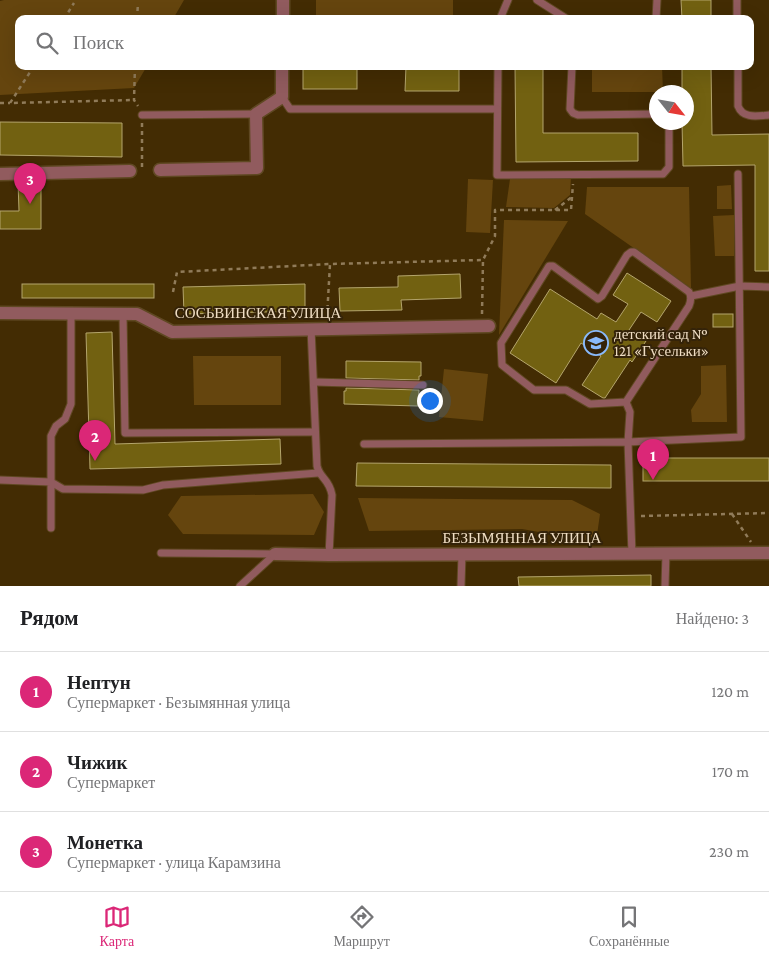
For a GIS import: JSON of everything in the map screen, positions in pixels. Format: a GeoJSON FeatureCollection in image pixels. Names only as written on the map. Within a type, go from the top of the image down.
{"type":"FeatureCollection","features":[{"type":"Feature","properties":{"kind":"street"},"geometry":{"type":"LineString","coordinates":[[283,0],[283,15]]}},
{"type":"Feature","properties":{"kind":"street"},"geometry":{"type":"LineString","coordinates":[[160,170],[257,168],[256,114],[282,97],[282,70]]}},
{"type":"Feature","properties":{"kind":"street"},"geometry":{"type":"LineString","coordinates":[[0,174],[130,171]]}},
{"type":"Feature","properties":{"kind":"street","name":"СОСЬВИНСКАЯ УЛИЦА"},"geometry":{"type":"LineString","coordinates":[[0,313],[136,314],[172,332],[485,326]]}},
{"type":"Feature","properties":{"kind":"street","name":"БЕЗЫМЯННАЯ УЛИЦА"},"geometry":{"type":"LineString","coordinates":[[275,554],[764,553]]}},
{"type":"Feature","properties":{"kind":"lane"},"geometry":{"type":"LineString","coordinates":[[502,15],[508,0]]}},
{"type":"Feature","properties":{"kind":"lane"},"geometry":{"type":"LineString","coordinates":[[537,0],[561,15]]}},
{"type":"Feature","properties":{"kind":"lane"},"geometry":{"type":"LineString","coordinates":[[656,15],[658,0]]}},
{"type":"Feature","properties":{"kind":"lane"},"geometry":{"type":"LineString","coordinates":[[737,0],[737,15]]}},
{"type":"Feature","properties":{"kind":"lane"},"geometry":{"type":"LineString","coordinates":[[498,70],[497,175],[663,174],[669,167],[669,130]]}},
{"type":"Feature","properties":{"kind":"lane"},"geometry":{"type":"LineString","coordinates":[[572,70],[570,108],[573,113],[578,115],[649,114]]}},
{"type":"Feature","properties":{"kind":"lane"},"geometry":{"type":"LineString","coordinates":[[738,70],[738,106],[740,111],[744,115],[750,116],[769,115]]}},
{"type":"Feature","properties":{"kind":"lane"},"geometry":{"type":"LineString","coordinates":[[282,97],[290,109],[497,109]]}},
{"type":"Feature","properties":{"kind":"lane"},"geometry":{"type":"LineString","coordinates":[[142,115],[256,114]]}},
{"type":"Feature","properties":{"kind":"lane"},"geometry":{"type":"LineString","coordinates":[[364,444],[628,442],[741,437],[738,174]]}},
{"type":"Feature","properties":{"kind":"lane"},"geometry":{"type":"LineString","coordinates":[[626,402],[590,404],[566,390],[534,390],[502,365],[501,343],[549,266],[552,266],[598,299],[602,296],[627,255],[631,252],[634,252],[691,296],[740,286],[769,287]]}},
{"type":"Feature","properties":{"kind":"lane"},"geometry":{"type":"LineString","coordinates":[[626,402],[689,306],[691,296]]}},
{"type":"Feature","properties":{"kind":"lane"},"geometry":{"type":"LineString","coordinates":[[51,528],[51,436],[56,426],[65,419],[71,404],[70,314]]}},
{"type":"Feature","properties":{"kind":"lane"},"geometry":{"type":"LineString","coordinates":[[123,314],[125,433],[314,432]]}},
{"type":"Feature","properties":{"kind":"lane"},"geometry":{"type":"LineString","coordinates":[[311,328],[314,432],[318,473]]}},
{"type":"Feature","properties":{"kind":"lane"},"geometry":{"type":"LineString","coordinates":[[314,382],[423,385]]}},
{"type":"Feature","properties":{"kind":"lane"},"geometry":{"type":"LineString","coordinates":[[626,402],[630,412],[628,442],[632,554]]}},
{"type":"Feature","properties":{"kind":"lane"},"geometry":{"type":"LineString","coordinates":[[0,480],[52,482],[62,488],[142,490],[162,485],[318,473],[331,486],[329,555]]}},
{"type":"Feature","properties":{"kind":"lane"},"geometry":{"type":"LineString","coordinates":[[665,586],[666,553]]}},
{"type":"Feature","properties":{"kind":"lane"},"geometry":{"type":"LineString","coordinates":[[161,554],[275,554]]}},
{"type":"Feature","properties":{"kind":"lane"},"geometry":{"type":"LineString","coordinates":[[240,586],[275,554]]}},
{"type":"Feature","properties":{"kind":"lane"},"geometry":{"type":"LineString","coordinates":[[461,586],[462,554]]}},
{"type":"Feature","properties":{"kind":"path"},"geometry":{"type":"LineString","coordinates":[[66,15],[74,3]]}},
{"type":"Feature","properties":{"kind":"path"},"geometry":{"type":"LineString","coordinates":[[137,15],[138,3]]}},
{"type":"Feature","properties":{"kind":"path"},"geometry":{"type":"LineString","coordinates":[[10,103],[31,70]]}},
{"type":"Feature","properties":{"kind":"path"},"geometry":{"type":"LineString","coordinates":[[0,103],[134,100],[135,70]]}},
{"type":"Feature","properties":{"kind":"path"},"geometry":{"type":"LineString","coordinates":[[130,171],[142,170],[142,115]]}},
{"type":"Feature","properties":{"kind":"path"},"geometry":{"type":"LineString","coordinates":[[485,326],[483,260],[494,236],[495,210],[571,210],[574,175]]}},
{"type":"Feature","properties":{"kind":"path"},"geometry":{"type":"LineString","coordinates":[[555,210],[572,197]]}},
{"type":"Feature","properties":{"kind":"path"},"geometry":{"type":"LineString","coordinates":[[173,292],[177,272],[330,264],[483,260]]}},
{"type":"Feature","properties":{"kind":"path"},"geometry":{"type":"LineString","coordinates":[[327,328],[330,264]]}},
{"type":"Feature","properties":{"kind":"path"},"geometry":{"type":"LineString","coordinates":[[631,517],[769,513]]}},
{"type":"Feature","properties":{"kind":"path"},"geometry":{"type":"LineString","coordinates":[[732,514],[764,553]]}},
{"type":"Feature","properties":{"kind":"shaded area"},"geometry":{"type":"Polygon","coordinates":[[[184,0],[175,15],[15,15],[15,70],[145,70],[134,88],[0,95],[0,1],[184,0]]]}},
{"type":"Feature","properties":{"kind":"shaded area"},"geometry":{"type":"Polygon","coordinates":[[[316,0],[453,0],[453,15],[316,15],[316,0]]]}},
{"type":"Feature","properties":{"kind":"shaded area"},"geometry":{"type":"Polygon","coordinates":[[[592,70],[662,70],[663,85],[649,85],[649,92],[592,92],[592,70]]]}},
{"type":"Feature","properties":{"kind":"shaded area"},"geometry":{"type":"Polygon","coordinates":[[[571,177],[570,195],[554,208],[506,207],[510,179],[571,177]]]}},
{"type":"Feature","properties":{"kind":"shaded area"},"geometry":{"type":"Polygon","coordinates":[[[468,179],[493,180],[490,233],[466,232],[468,179]]]}},
{"type":"Feature","properties":{"kind":"shaded area"},"geometry":{"type":"Polygon","coordinates":[[[731,185],[732,209],[717,209],[717,186],[731,185]]]}},
{"type":"Feature","properties":{"kind":"shaded area"},"geometry":{"type":"Polygon","coordinates":[[[587,187],[689,187],[691,288],[585,214],[587,187]]]}},
{"type":"Feature","properties":{"kind":"shaded area"},"geometry":{"type":"Polygon","coordinates":[[[734,215],[734,256],[715,256],[713,216],[734,215]]]}},
{"type":"Feature","properties":{"kind":"shaded area"},"geometry":{"type":"Polygon","coordinates":[[[504,220],[568,221],[499,335],[504,220]]]}},
{"type":"Feature","properties":{"kind":"shaded area"},"geometry":{"type":"Polygon","coordinates":[[[193,356],[281,356],[281,405],[194,405],[193,356]]]}},
{"type":"Feature","properties":{"kind":"shaded area"},"geometry":{"type":"Polygon","coordinates":[[[726,365],[727,422],[692,422],[691,410],[701,394],[701,366],[726,365]]]}},
{"type":"Feature","properties":{"kind":"shaded area"},"geometry":{"type":"Polygon","coordinates":[[[444,369],[488,374],[483,421],[439,417],[444,369]]]}},
{"type":"Feature","properties":{"kind":"shaded area"},"geometry":{"type":"Polygon","coordinates":[[[313,494],[324,512],[314,535],[183,534],[168,515],[181,496],[313,494]]]}},
{"type":"Feature","properties":{"kind":"shaded area"},"geometry":{"type":"Polygon","coordinates":[[[358,498],[572,500],[600,514],[596,542],[522,529],[369,531],[358,498]]]}},
{"type":"Feature","properties":{"kind":"building"},"geometry":{"type":"Polygon","coordinates":[[[681,0],[711,0],[711,15],[682,15],[681,0]]]}},
{"type":"Feature","properties":{"kind":"building"},"geometry":{"type":"Polygon","coordinates":[[[303,70],[357,70],[357,89],[303,89],[303,70]]]}},
{"type":"Feature","properties":{"kind":"building"},"geometry":{"type":"Polygon","coordinates":[[[406,70],[459,70],[459,91],[405,91],[406,70]]]}},
{"type":"Feature","properties":{"kind":"building"},"geometry":{"type":"Polygon","coordinates":[[[515,70],[543,70],[543,133],[638,133],[638,161],[516,162],[515,70]]]}},
{"type":"Feature","properties":{"kind":"building"},"geometry":{"type":"Polygon","coordinates":[[[682,70],[711,70],[712,135],[769,134],[769,271],[755,271],[755,165],[683,166],[682,130],[694,130],[694,85],[682,85],[682,70]]]}},
{"type":"Feature","properties":{"kind":"building"},"geometry":{"type":"Polygon","coordinates":[[[0,122],[122,123],[122,157],[0,155],[0,122]]]}},
{"type":"Feature","properties":{"kind":"building"},"geometry":{"type":"Polygon","coordinates":[[[41,181],[41,229],[0,229],[0,211],[19,211],[18,182],[41,181]]]}},
{"type":"Feature","properties":{"kind":"building"},"geometry":{"type":"Polygon","coordinates":[[[627,273],[671,301],[657,322],[641,312],[629,330],[646,341],[632,362],[630,360],[605,398],[582,385],[601,356],[581,343],[556,383],[510,353],[550,289],[597,319],[601,313],[616,322],[628,304],[613,295],[627,273]]]}},
{"type":"Feature","properties":{"kind":"building"},"geometry":{"type":"Polygon","coordinates":[[[460,274],[461,298],[401,300],[402,310],[340,311],[339,288],[398,287],[398,276],[460,274]]]}},
{"type":"Feature","properties":{"kind":"building"},"geometry":{"type":"Polygon","coordinates":[[[22,284],[154,284],[154,298],[22,298],[22,284]]]}},
{"type":"Feature","properties":{"kind":"building"},"geometry":{"type":"Polygon","coordinates":[[[305,284],[305,311],[184,314],[183,287],[305,284]]]}},
{"type":"Feature","properties":{"kind":"building"},"geometry":{"type":"Polygon","coordinates":[[[713,314],[733,314],[733,327],[713,327],[713,314]]]}},
{"type":"Feature","properties":{"kind":"building"},"geometry":{"type":"Polygon","coordinates":[[[112,332],[115,444],[280,439],[281,464],[90,469],[86,333],[112,332]]]}},
{"type":"Feature","properties":{"kind":"building"},"geometry":{"type":"Polygon","coordinates":[[[346,361],[421,362],[421,376],[419,376],[419,380],[346,378],[346,361]]]}},
{"type":"Feature","properties":{"kind":"building"},"geometry":{"type":"Polygon","coordinates":[[[346,388],[419,390],[418,406],[344,404],[344,391],[346,391],[346,388]]]}},
{"type":"Feature","properties":{"kind":"building"},"geometry":{"type":"Polygon","coordinates":[[[643,458],[769,458],[769,481],[643,481],[643,458]]]}},
{"type":"Feature","properties":{"kind":"building"},"geometry":{"type":"Polygon","coordinates":[[[357,463],[611,465],[611,488],[356,486],[357,463]]]}},
{"type":"Feature","properties":{"kind":"building"},"geometry":{"type":"Polygon","coordinates":[[[651,575],[651,586],[519,586],[518,577],[651,575]]]}},
{"type":"Feature","properties":{"kind":"place","name":"Монетка"},"geometry":{"type":"Point","coordinates":[30,204]}},
{"type":"Feature","properties":{"kind":"place","name":"детский сад № 121 «Гусельки»"},"geometry":{"type":"Point","coordinates":[596,343]}},
{"type":"Feature","properties":{"kind":"place","name":"Чижик"},"geometry":{"type":"Point","coordinates":[95,461]}},
{"type":"Feature","properties":{"kind":"place","name":"Нептун"},"geometry":{"type":"Point","coordinates":[653,480]}}]}
